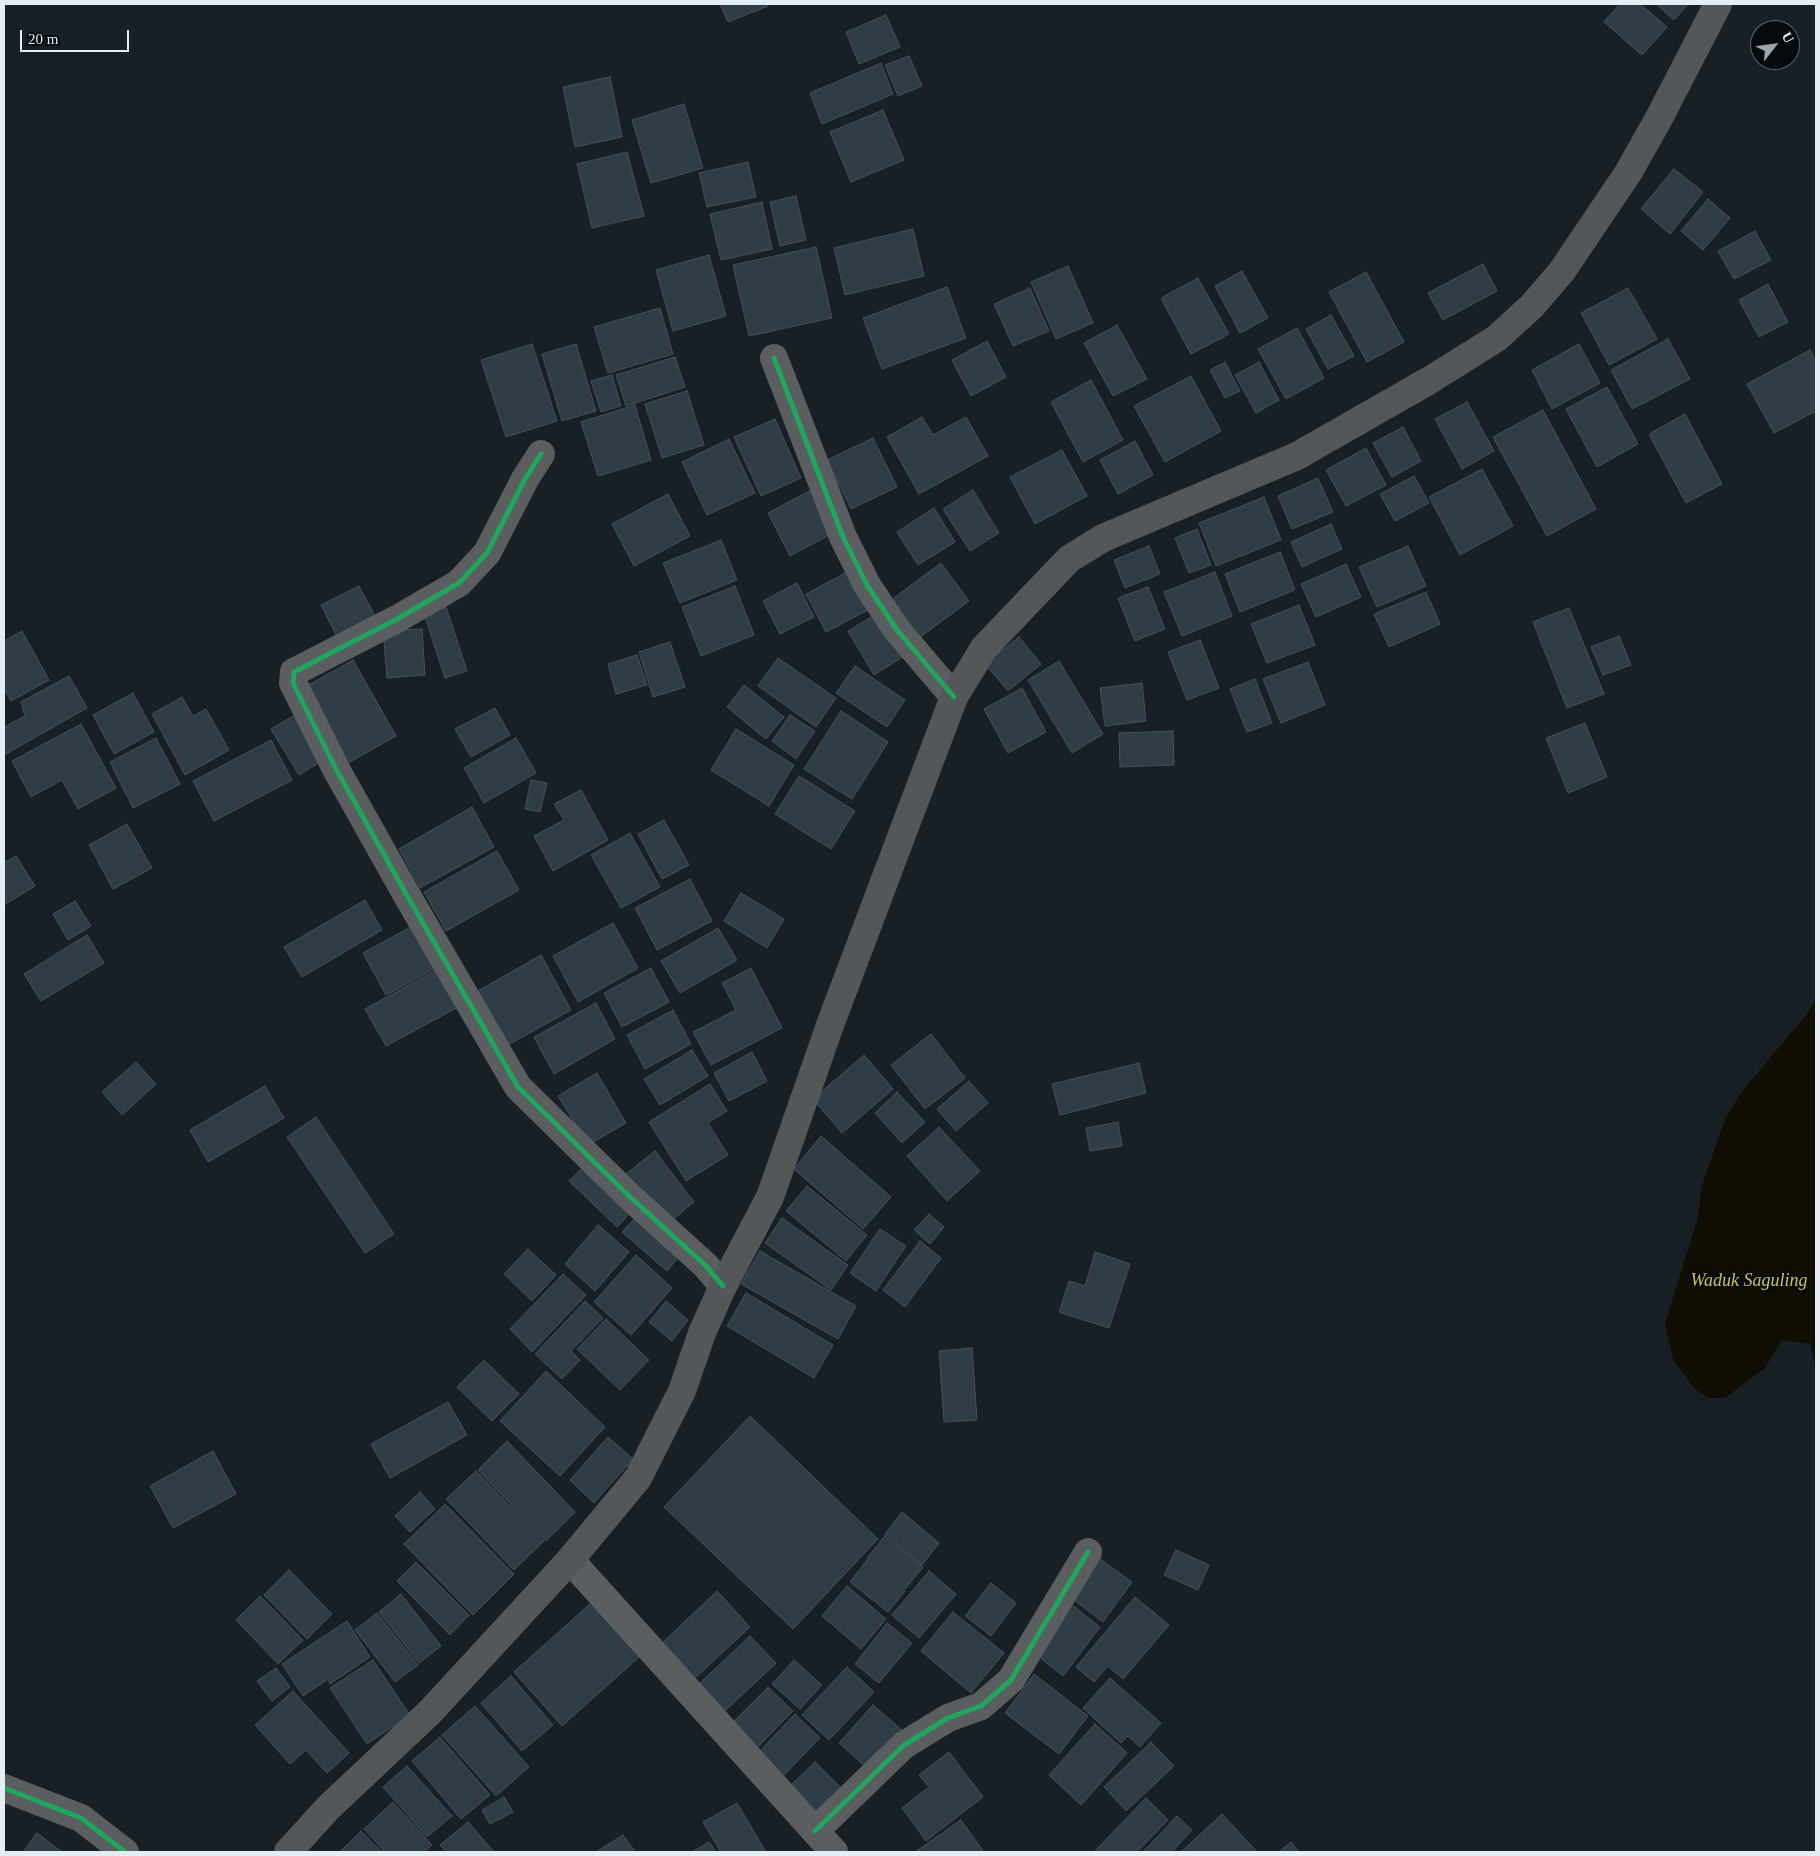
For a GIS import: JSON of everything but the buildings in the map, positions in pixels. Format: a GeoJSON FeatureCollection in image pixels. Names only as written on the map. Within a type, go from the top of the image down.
{"type":"FeatureCollection","features":[{"type":"Feature","properties":{"kind":"main road"},"geometry":{"type":"LineString","coordinates":[[288,1852],[328,1808],[430,1712],[570,1560],[638,1478],[682,1391],[702,1334],[723,1286],[770,1197],[830,1025],[954,697],[984,648],[1069,559],[1103,538],[1297,456],[1430,380],[1497,338],[1532,306],[1562,271],[1622,181],[1658,120],[1718,4]]}},
{"type":"Feature","properties":{"kind":"street"},"geometry":{"type":"LineString","coordinates":[[774,358],[843,537],[867,585],[897,630],[954,697]]}},
{"type":"Feature","properties":{"kind":"street"},"geometry":{"type":"LineString","coordinates":[[541,454],[525,478],[487,553],[458,583],[397,619],[294,672],[292,683],[336,769],[518,1087],[630,1198],[705,1266],[723,1286]]}},
{"type":"Feature","properties":{"kind":"street"},"geometry":{"type":"LineString","coordinates":[[815,1831],[904,1745],[948,1718],[981,1706],[1010,1680],[1088,1552]]}},
{"type":"Feature","properties":{"kind":"street"},"geometry":{"type":"LineString","coordinates":[[570,1560],[834,1852]]}},
{"type":"Feature","properties":{"kind":"street"},"geometry":{"type":"LineString","coordinates":[[4,1788],[81,1818],[125,1852]]}},
{"type":"Feature","properties":{"kind":"water","name":"Waduk Saguling"},"geometry":{"type":"Polygon","coordinates":[[[1816,999],[1816,1369],[1810,1344],[1782,1340],[1765,1368],[1725,1398],[1708,1398],[1694,1388],[1673,1359],[1665,1323],[1697,1221],[1702,1185],[1725,1119],[1742,1091],[1807,1014],[1816,999]]]}},
{"type":"Feature","properties":{"kind":"cycle path"},"geometry":{"type":"LineString","coordinates":[[774,358],[843,537],[867,585],[897,630],[954,697]]}},
{"type":"Feature","properties":{"kind":"cycle path"},"geometry":{"type":"LineString","coordinates":[[541,454],[525,479],[487,553],[459,583],[397,619],[294,672],[293,683],[336,769],[518,1087],[630,1197],[705,1265],[723,1286]]}},
{"type":"Feature","properties":{"kind":"cycle path"},"geometry":{"type":"LineString","coordinates":[[815,1831],[904,1745],[948,1718],[981,1706],[1011,1680],[1088,1552]]}},
{"type":"Feature","properties":{"kind":"cycle path"},"geometry":{"type":"LineString","coordinates":[[4,1788],[81,1818],[125,1852]]}}]}
